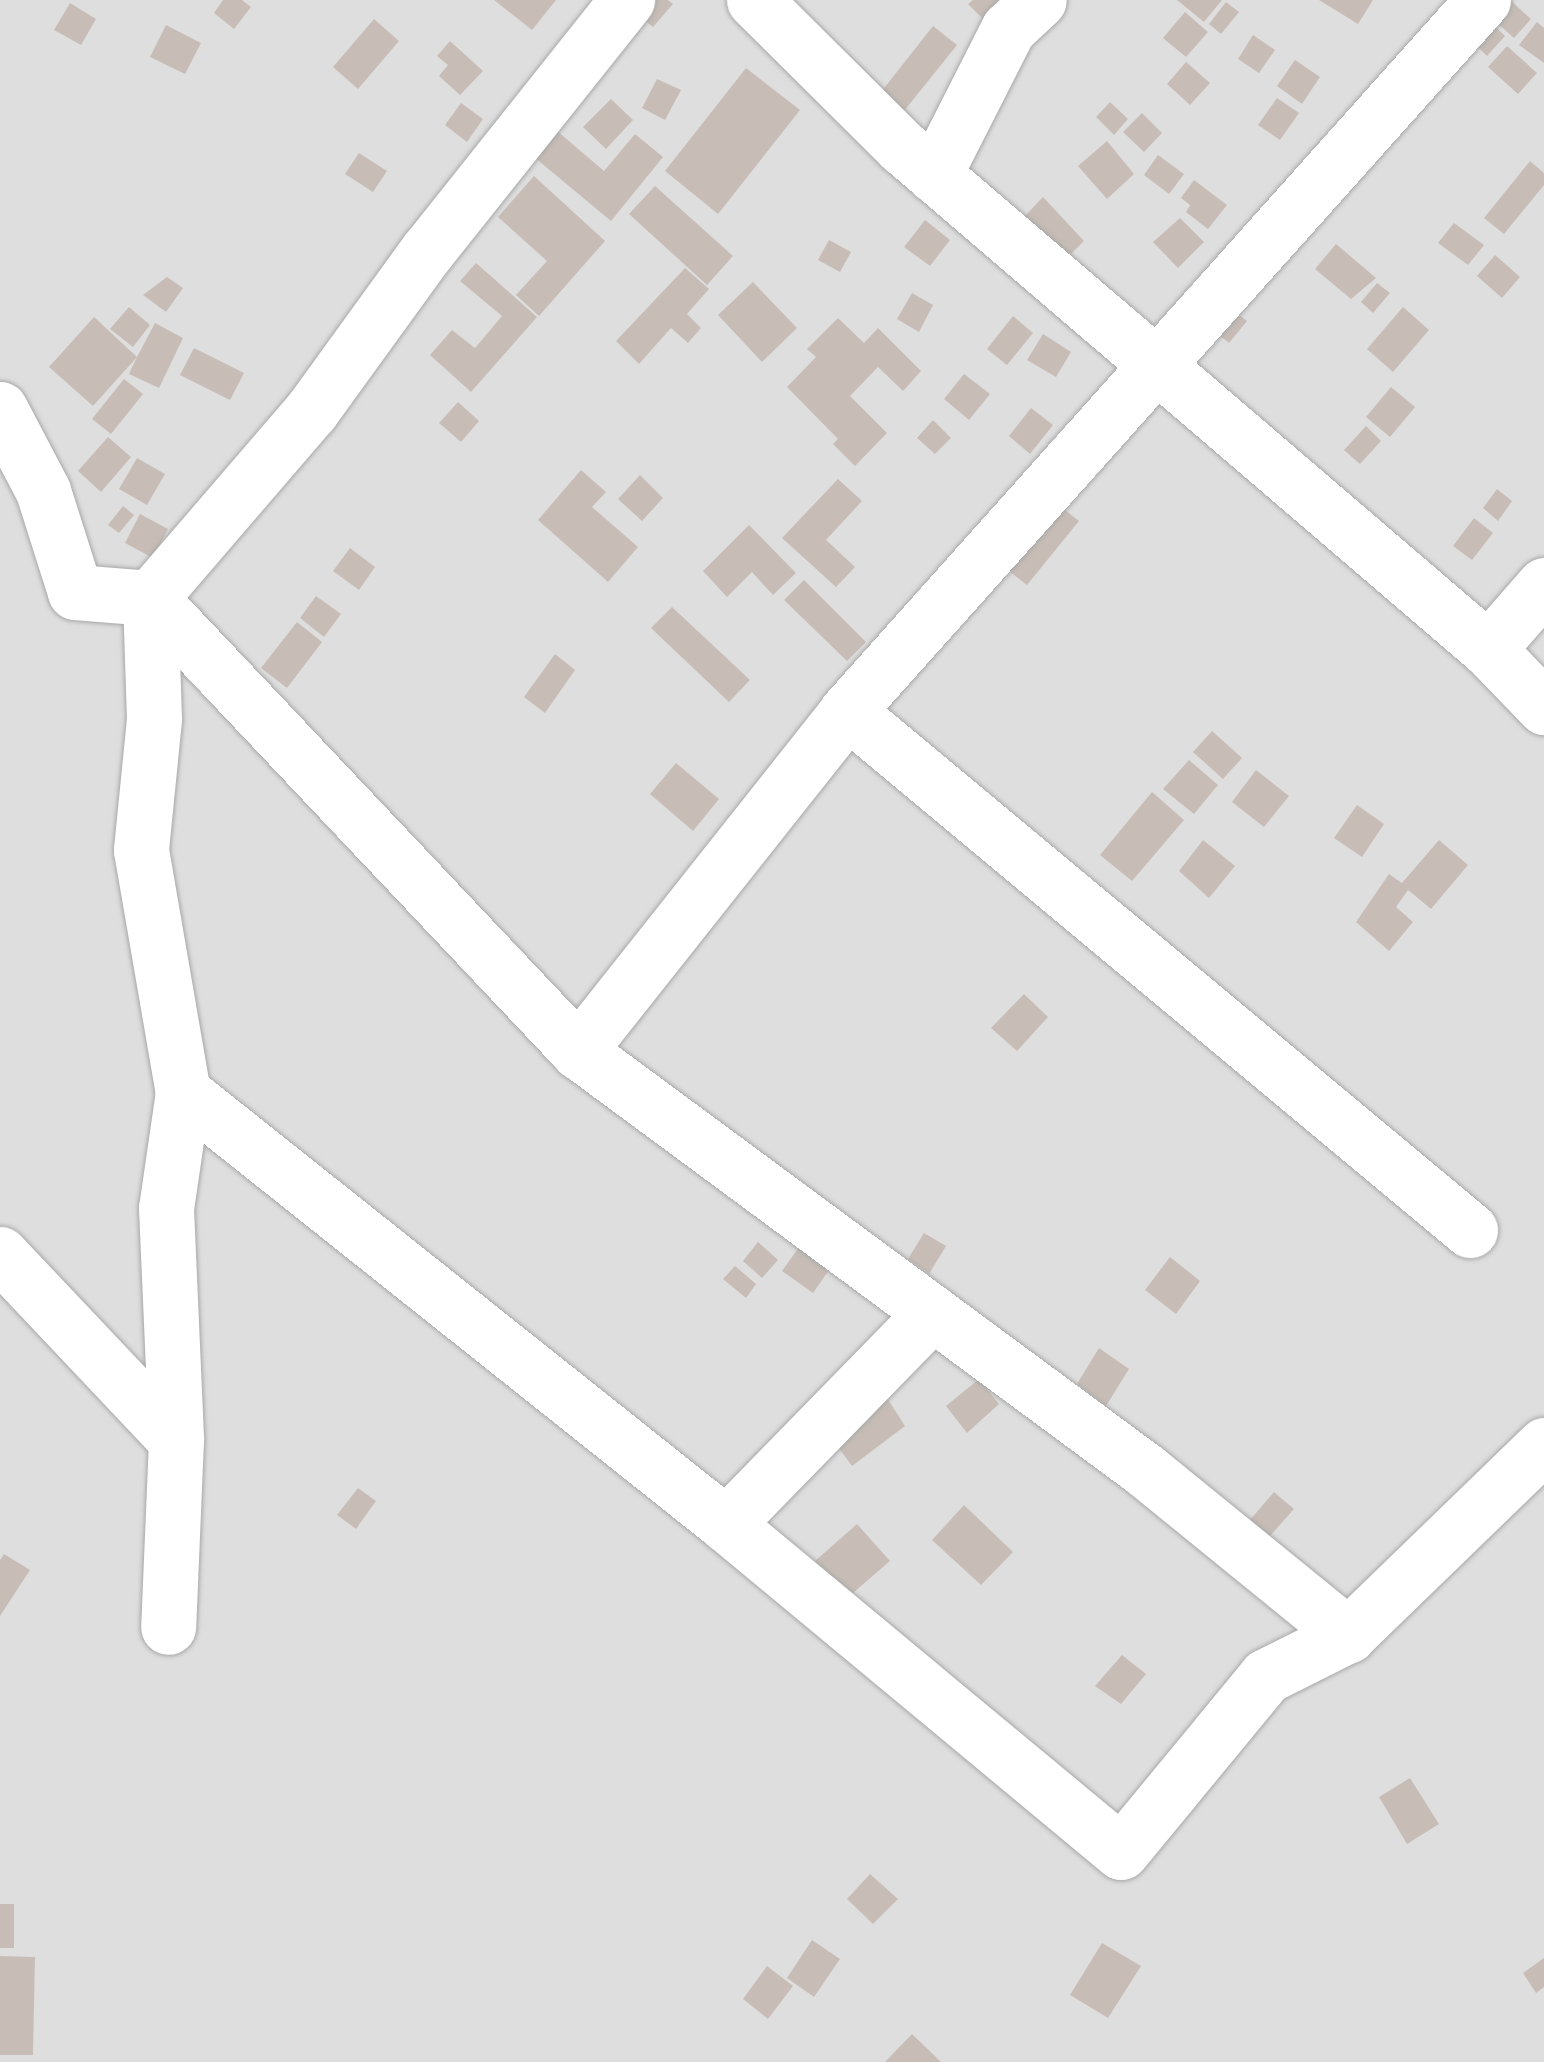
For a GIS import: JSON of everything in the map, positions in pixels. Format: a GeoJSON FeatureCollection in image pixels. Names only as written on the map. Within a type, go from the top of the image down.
{"type":"FeatureCollection","features":[{"type":"Feature","properties":{"kind":"street"},"geometry":{"type":"LineString","coordinates":[[168,1626],[176,1440],[166,1208],[183,1092],[140,850],[154,720],[150,598],[311,410],[427,251],[627,0]]}},
{"type":"Feature","properties":{"kind":"street"},"geometry":{"type":"LineString","coordinates":[[754,0],[934,175],[1488,649],[1544,706]]}},
{"type":"Feature","properties":{"kind":"street"},"geometry":{"type":"LineString","coordinates":[[934,175],[1008,30],[1039,0]]}},
{"type":"Feature","properties":{"kind":"street"},"geometry":{"type":"LineString","coordinates":[[578,1051],[847,712],[1483,0]]}},
{"type":"Feature","properties":{"kind":"street"},"geometry":{"type":"LineString","coordinates":[[0,410],[44,491],[75,592],[150,598],[578,1051],[1145,1470],[1348,1635]]}},
{"type":"Feature","properties":{"kind":"street"},"geometry":{"type":"LineString","coordinates":[[1488,649],[1544,584]]}},
{"type":"Feature","properties":{"kind":"street"},"geometry":{"type":"LineString","coordinates":[[847,712],[1470,1230]]}},
{"type":"Feature","properties":{"kind":"street"},"geometry":{"type":"LineString","coordinates":[[183,1092],[726,1524],[1120,1852],[1266,1676],[1348,1635],[1544,1445]]}},
{"type":"Feature","properties":{"kind":"street"},"geometry":{"type":"LineString","coordinates":[[0,1254],[176,1440]]}},
{"type":"Feature","properties":{"kind":"street"},"geometry":{"type":"LineString","coordinates":[[726,1524],[932,1313]]}},
{"type":"Feature","properties":{"kind":"shaded area"},"geometry":{"type":"Polygon","coordinates":[[[0,0],[1544,0],[1544,2062],[0,2062],[0,0]]]}},
{"type":"Feature","properties":{"kind":"building"},"geometry":{"type":"Polygon","coordinates":[[[223,0],[242,0],[251,7],[234,29],[214,13],[223,0]]]}},
{"type":"Feature","properties":{"kind":"building"},"geometry":{"type":"Polygon","coordinates":[[[494,0],[556,0],[532,30],[494,0]]]}},
{"type":"Feature","properties":{"kind":"building"},"geometry":{"type":"Polygon","coordinates":[[[645,0],[668,0],[673,4],[653,27],[635,12],[645,0]]]}},
{"type":"Feature","properties":{"kind":"building"},"geometry":{"type":"Polygon","coordinates":[[[973,0],[1000,0],[984,20],[968,4],[973,0]]]}},
{"type":"Feature","properties":{"kind":"building"},"geometry":{"type":"Polygon","coordinates":[[[1177,0],[1222,0],[1204,22],[1177,0]]]}},
{"type":"Feature","properties":{"kind":"building"},"geometry":{"type":"Polygon","coordinates":[[[1319,0],[1373,0],[1358,24],[1319,0]]]}},
{"type":"Feature","properties":{"kind":"building"},"geometry":{"type":"Polygon","coordinates":[[[1498,0],[1510,0],[1531,19],[1514,38],[1486,13],[1498,0]]]}},
{"type":"Feature","properties":{"kind":"building"},"geometry":{"type":"Polygon","coordinates":[[[1226,2],[1239,12],[1221,34],[1209,24],[1226,2]]]}},
{"type":"Feature","properties":{"kind":"building"},"geometry":{"type":"Polygon","coordinates":[[[70,3],[96,19],[81,45],[54,30],[70,3]]]}},
{"type":"Feature","properties":{"kind":"building"},"geometry":{"type":"Polygon","coordinates":[[[1185,12],[1208,32],[1186,57],[1163,38],[1185,12]]]}},
{"type":"Feature","properties":{"kind":"building"},"geometry":{"type":"Polygon","coordinates":[[[1484,16],[1505,36],[1487,56],[1466,35],[1484,16]]]}},
{"type":"Feature","properties":{"kind":"building"},"geometry":{"type":"Polygon","coordinates":[[[374,19],[399,41],[358,89],[333,67],[374,19]]]}},
{"type":"Feature","properties":{"kind":"building"},"geometry":{"type":"Polygon","coordinates":[[[1537,22],[1544,28],[1544,63],[1519,45],[1537,22]]]}},
{"type":"Feature","properties":{"kind":"building"},"geometry":{"type":"Polygon","coordinates":[[[166,25],[201,43],[185,74],[150,57],[166,25]]]}},
{"type":"Feature","properties":{"kind":"building"},"geometry":{"type":"Polygon","coordinates":[[[933,26],[957,45],[904,111],[881,92],[933,26]]]}},
{"type":"Feature","properties":{"kind":"building"},"geometry":{"type":"Polygon","coordinates":[[[1253,35],[1275,50],[1259,73],[1238,59],[1253,35]]]}},
{"type":"Feature","properties":{"kind":"building"},"geometry":{"type":"Polygon","coordinates":[[[450,41],[483,71],[460,95],[439,76],[448,65],[437,56],[450,41]]]}},
{"type":"Feature","properties":{"kind":"building"},"geometry":{"type":"Polygon","coordinates":[[[1507,46],[1537,73],[1518,94],[1488,67],[1507,46]]]}},
{"type":"Feature","properties":{"kind":"building"},"geometry":{"type":"Polygon","coordinates":[[[1295,60],[1320,77],[1302,104],[1277,86],[1295,60]]]}},
{"type":"Feature","properties":{"kind":"building"},"geometry":{"type":"Polygon","coordinates":[[[1186,62],[1210,83],[1190,105],[1167,84],[1186,62]]]}},
{"type":"Feature","properties":{"kind":"building"},"geometry":{"type":"Polygon","coordinates":[[[746,68],[800,110],[718,214],[665,171],[746,68]]]}},
{"type":"Feature","properties":{"kind":"building"},"geometry":{"type":"Polygon","coordinates":[[[657,79],[681,90],[665,120],[642,108],[657,79]]]}},
{"type":"Feature","properties":{"kind":"building"},"geometry":{"type":"Polygon","coordinates":[[[1277,98],[1299,113],[1280,140],[1258,125],[1277,98]]]}},
{"type":"Feature","properties":{"kind":"building"},"geometry":{"type":"Polygon","coordinates":[[[611,99],[633,120],[606,149],[583,127],[611,99]]]}},
{"type":"Feature","properties":{"kind":"building"},"geometry":{"type":"Polygon","coordinates":[[[1110,102],[1128,119],[1114,135],[1096,117],[1110,102]]]}},
{"type":"Feature","properties":{"kind":"building"},"geometry":{"type":"Polygon","coordinates":[[[461,103],[483,119],[467,142],[445,125],[461,103]]]}},
{"type":"Feature","properties":{"kind":"building"},"geometry":{"type":"Polygon","coordinates":[[[1142,113],[1162,133],[1144,152],[1123,132],[1142,113]]]}},
{"type":"Feature","properties":{"kind":"building"},"geometry":{"type":"Polygon","coordinates":[[[550,125],[604,171],[635,134],[663,157],[611,221],[528,152],[550,125]]]}},
{"type":"Feature","properties":{"kind":"building"},"geometry":{"type":"Polygon","coordinates":[[[1107,141],[1134,174],[1107,199],[1078,166],[1107,141]]]}},
{"type":"Feature","properties":{"kind":"building"},"geometry":{"type":"Polygon","coordinates":[[[359,153],[387,171],[373,192],[345,174],[359,153]]]}},
{"type":"Feature","properties":{"kind":"building"},"geometry":{"type":"Polygon","coordinates":[[[1158,155],[1184,174],[1169,194],[1144,175],[1158,155]]]}},
{"type":"Feature","properties":{"kind":"building"},"geometry":{"type":"Polygon","coordinates":[[[1530,161],[1544,173],[1544,185],[1504,234],[1484,218],[1530,161]]]}},
{"type":"Feature","properties":{"kind":"building"},"geometry":{"type":"Polygon","coordinates":[[[534,176],[605,241],[539,316],[516,295],[547,261],[498,217],[534,176]]]}},
{"type":"Feature","properties":{"kind":"building"},"geometry":{"type":"Polygon","coordinates":[[[1194,180],[1227,205],[1208,229],[1186,212],[1190,205],[1181,198],[1194,180]]]}},
{"type":"Feature","properties":{"kind":"building"},"geometry":{"type":"Polygon","coordinates":[[[655,186],[733,256],[707,285],[629,214],[655,186]]]}},
{"type":"Feature","properties":{"kind":"building"},"geometry":{"type":"Polygon","coordinates":[[[1043,197],[1084,241],[1063,262],[1022,219],[1043,197]]]}},
{"type":"Feature","properties":{"kind":"building"},"geometry":{"type":"Polygon","coordinates":[[[1180,218],[1204,242],[1178,268],[1153,242],[1180,218]]]}},
{"type":"Feature","properties":{"kind":"building"},"geometry":{"type":"Polygon","coordinates":[[[925,220],[950,240],[930,266],[904,247],[925,220]]]}},
{"type":"Feature","properties":{"kind":"building"},"geometry":{"type":"Polygon","coordinates":[[[1454,223],[1484,245],[1468,265],[1438,243],[1454,223]]]}},
{"type":"Feature","properties":{"kind":"building"},"geometry":{"type":"Polygon","coordinates":[[[829,240],[851,252],[840,272],[818,260],[829,240]]]}},
{"type":"Feature","properties":{"kind":"building"},"geometry":{"type":"Polygon","coordinates":[[[1336,244],[1376,278],[1351,299],[1315,269],[1336,244]]]}},
{"type":"Feature","properties":{"kind":"building"},"geometry":{"type":"Polygon","coordinates":[[[1495,255],[1520,277],[1502,298],[1477,276],[1495,255]]]}},
{"type":"Feature","properties":{"kind":"building"},"geometry":{"type":"Polygon","coordinates":[[[476,263],[537,317],[471,392],[430,355],[452,330],[475,348],[502,316],[460,281],[476,263]]]}},
{"type":"Feature","properties":{"kind":"building"},"geometry":{"type":"Polygon","coordinates":[[[685,268],[709,289],[687,314],[701,328],[688,343],[671,328],[639,364],[616,341],[685,268]]]}},
{"type":"Feature","properties":{"kind":"building"},"geometry":{"type":"Polygon","coordinates":[[[167,277],[183,288],[166,312],[143,295],[167,277]]]}},
{"type":"Feature","properties":{"kind":"building"},"geometry":{"type":"Polygon","coordinates":[[[753,282],[797,328],[762,362],[718,315],[753,282]]]}},
{"type":"Feature","properties":{"kind":"building"},"geometry":{"type":"Polygon","coordinates":[[[1377,283],[1390,293],[1373,313],[1361,302],[1377,283]]]}},
{"type":"Feature","properties":{"kind":"building"},"geometry":{"type":"Polygon","coordinates":[[[912,293],[933,305],[919,332],[897,319],[912,293]]]}},
{"type":"Feature","properties":{"kind":"building"},"geometry":{"type":"Polygon","coordinates":[[[1226,305],[1247,321],[1229,343],[1209,327],[1226,305]]]}},
{"type":"Feature","properties":{"kind":"building"},"geometry":{"type":"Polygon","coordinates":[[[129,307],[150,325],[133,347],[110,329],[129,307]]]}},
{"type":"Feature","properties":{"kind":"building"},"geometry":{"type":"Polygon","coordinates":[[[1403,307],[1429,330],[1393,372],[1367,349],[1403,307]]]}},
{"type":"Feature","properties":{"kind":"building"},"geometry":{"type":"Polygon","coordinates":[[[1013,316],[1033,333],[1007,365],[987,349],[1013,316]]]}},
{"type":"Feature","properties":{"kind":"building"},"geometry":{"type":"Polygon","coordinates":[[[94,317],[137,357],[93,406],[49,367],[94,317]]]}},
{"type":"Feature","properties":{"kind":"building"},"geometry":{"type":"Polygon","coordinates":[[[838,318],[864,343],[878,328],[921,371],[903,391],[878,367],[850,396],[887,433],[855,466],[833,444],[838,439],[787,387],[816,357],[807,349],[838,318]]]}},
{"type":"Feature","properties":{"kind":"building"},"geometry":{"type":"Polygon","coordinates":[[[155,323],[183,338],[159,388],[129,374],[155,323]]]}},
{"type":"Feature","properties":{"kind":"building"},"geometry":{"type":"Polygon","coordinates":[[[1043,334],[1071,352],[1056,377],[1027,360],[1043,334]]]}},
{"type":"Feature","properties":{"kind":"building"},"geometry":{"type":"Polygon","coordinates":[[[194,348],[244,373],[230,400],[180,375],[194,348]]]}},
{"type":"Feature","properties":{"kind":"building"},"geometry":{"type":"Polygon","coordinates":[[[964,374],[990,394],[969,420],[944,399],[964,374]]]}},
{"type":"Feature","properties":{"kind":"building"},"geometry":{"type":"Polygon","coordinates":[[[124,379],[143,394],[111,434],[92,419],[124,379]]]}},
{"type":"Feature","properties":{"kind":"building"},"geometry":{"type":"Polygon","coordinates":[[[1391,387],[1415,407],[1390,437],[1366,417],[1391,387]]]}},
{"type":"Feature","properties":{"kind":"building"},"geometry":{"type":"Polygon","coordinates":[[[458,402],[479,421],[461,442],[439,423],[458,402]]]}},
{"type":"Feature","properties":{"kind":"building"},"geometry":{"type":"Polygon","coordinates":[[[1031,408],[1053,425],[1030,454],[1009,436],[1031,408]]]}},
{"type":"Feature","properties":{"kind":"building"},"geometry":{"type":"Polygon","coordinates":[[[933,420],[951,438],[935,454],[917,438],[933,420]]]}},
{"type":"Feature","properties":{"kind":"building"},"geometry":{"type":"Polygon","coordinates":[[[1366,426],[1381,441],[1360,464],[1344,450],[1366,426]]]}},
{"type":"Feature","properties":{"kind":"building"},"geometry":{"type":"Polygon","coordinates":[[[108,437],[131,457],[101,492],[78,471],[108,437]]]}},
{"type":"Feature","properties":{"kind":"building"},"geometry":{"type":"Polygon","coordinates":[[[137,458],[165,474],[147,505],[119,489],[137,458]]]}},
{"type":"Feature","properties":{"kind":"building"},"geometry":{"type":"Polygon","coordinates":[[[581,470],[606,492],[592,507],[638,547],[608,582],[538,520],[581,470]]]}},
{"type":"Feature","properties":{"kind":"building"},"geometry":{"type":"Polygon","coordinates":[[[640,475],[663,498],[642,521],[618,499],[640,475]]]}},
{"type":"Feature","properties":{"kind":"building"},"geometry":{"type":"Polygon","coordinates":[[[838,479],[862,501],[826,540],[855,567],[836,587],[782,538],[838,479]]]}},
{"type":"Feature","properties":{"kind":"building"},"geometry":{"type":"Polygon","coordinates":[[[1497,489],[1512,501],[1498,521],[1483,508],[1497,489]]]}},
{"type":"Feature","properties":{"kind":"building"},"geometry":{"type":"Polygon","coordinates":[[[1056,503],[1079,521],[1027,585],[1004,567],[1056,503]]]}},
{"type":"Feature","properties":{"kind":"building"},"geometry":{"type":"Polygon","coordinates":[[[123,506],[134,515],[119,533],[108,525],[123,506]]]}},
{"type":"Feature","properties":{"kind":"building"},"geometry":{"type":"Polygon","coordinates":[[[140,514],[168,529],[153,558],[125,543],[140,514]]]}},
{"type":"Feature","properties":{"kind":"building"},"geometry":{"type":"Polygon","coordinates":[[[1474,518],[1493,533],[1472,560],[1453,546],[1474,518]]]}},
{"type":"Feature","properties":{"kind":"building"},"geometry":{"type":"Polygon","coordinates":[[[749,525],[796,573],[773,595],[752,572],[727,597],[703,571],[749,525]]]}},
{"type":"Feature","properties":{"kind":"building"},"geometry":{"type":"Polygon","coordinates":[[[350,548],[375,567],[359,590],[333,571],[350,548]]]}},
{"type":"Feature","properties":{"kind":"building"},"geometry":{"type":"Polygon","coordinates":[[[804,580],[866,642],[847,661],[784,600],[804,580]]]}},
{"type":"Feature","properties":{"kind":"building"},"geometry":{"type":"Polygon","coordinates":[[[316,596],[341,614],[324,637],[300,618],[316,596]]]}},
{"type":"Feature","properties":{"kind":"building"},"geometry":{"type":"Polygon","coordinates":[[[672,607],[750,680],[729,702],[651,628],[672,607]]]}},
{"type":"Feature","properties":{"kind":"building"},"geometry":{"type":"Polygon","coordinates":[[[297,622],[322,642],[287,688],[261,668],[297,622]]]}},
{"type":"Feature","properties":{"kind":"building"},"geometry":{"type":"Polygon","coordinates":[[[555,654],[575,670],[545,713],[524,697],[555,654]]]}},
{"type":"Feature","properties":{"kind":"building"},"geometry":{"type":"Polygon","coordinates":[[[1212,731],[1242,758],[1223,779],[1193,752],[1212,731]]]}},
{"type":"Feature","properties":{"kind":"building"},"geometry":{"type":"Polygon","coordinates":[[[1189,760],[1218,785],[1194,814],[1163,789],[1189,760]]]}},
{"type":"Feature","properties":{"kind":"building"},"geometry":{"type":"Polygon","coordinates":[[[676,763],[719,799],[693,831],[650,794],[676,763]]]}},
{"type":"Feature","properties":{"kind":"building"},"geometry":{"type":"Polygon","coordinates":[[[1256,770],[1289,796],[1264,827],[1232,802],[1256,770]]]}},
{"type":"Feature","properties":{"kind":"building"},"geometry":{"type":"Polygon","coordinates":[[[1152,792],[1184,820],[1132,881],[1100,855],[1152,792]]]}},
{"type":"Feature","properties":{"kind":"building"},"geometry":{"type":"Polygon","coordinates":[[[1357,805],[1384,824],[1362,857],[1334,838],[1357,805]]]}},
{"type":"Feature","properties":{"kind":"building"},"geometry":{"type":"Polygon","coordinates":[[[1203,840],[1235,866],[1209,898],[1179,871],[1203,840]]]}},
{"type":"Feature","properties":{"kind":"building"},"geometry":{"type":"Polygon","coordinates":[[[1439,840],[1468,865],[1431,909],[1408,890],[1396,907],[1413,922],[1389,951],[1356,922],[1389,874],[1402,883],[1439,840]]]}},
{"type":"Feature","properties":{"kind":"building"},"geometry":{"type":"Polygon","coordinates":[[[1024,994],[1048,1017],[1017,1051],[991,1028],[1024,994]]]}},
{"type":"Feature","properties":{"kind":"building"},"geometry":{"type":"Polygon","coordinates":[[[809,1233],[839,1256],[813,1293],[782,1271],[809,1233]]]}},
{"type":"Feature","properties":{"kind":"building"},"geometry":{"type":"Polygon","coordinates":[[[924,1233],[946,1246],[929,1274],[908,1259],[924,1233]]]}},
{"type":"Feature","properties":{"kind":"building"},"geometry":{"type":"Polygon","coordinates":[[[758,1242],[778,1260],[762,1278],[743,1261],[758,1242]]]}},
{"type":"Feature","properties":{"kind":"building"},"geometry":{"type":"Polygon","coordinates":[[[1170,1257],[1200,1281],[1176,1314],[1145,1290],[1170,1257]]]}},
{"type":"Feature","properties":{"kind":"building"},"geometry":{"type":"Polygon","coordinates":[[[735,1266],[756,1284],[746,1298],[723,1279],[735,1266]]]}},
{"type":"Feature","properties":{"kind":"building"},"geometry":{"type":"Polygon","coordinates":[[[1099,1348],[1129,1369],[1106,1406],[1077,1384],[1099,1348]]]}},
{"type":"Feature","properties":{"kind":"building"},"geometry":{"type":"Polygon","coordinates":[[[979,1379],[999,1404],[967,1433],[946,1406],[979,1379]]]}},
{"type":"Feature","properties":{"kind":"building"},"geometry":{"type":"Polygon","coordinates":[[[887,1398],[905,1426],[852,1466],[832,1439],[887,1398]]]}},
{"type":"Feature","properties":{"kind":"building"},"geometry":{"type":"Polygon","coordinates":[[[358,1488],[376,1501],[356,1529],[337,1515],[358,1488]]]}},
{"type":"Feature","properties":{"kind":"building"},"geometry":{"type":"Polygon","coordinates":[[[1274,1492],[1294,1509],[1270,1536],[1250,1520],[1274,1492]]]}},
{"type":"Feature","properties":{"kind":"building"},"geometry":{"type":"Polygon","coordinates":[[[964,1505],[1013,1552],[981,1585],[932,1540],[964,1505]]]}},
{"type":"Feature","properties":{"kind":"building"},"geometry":{"type":"Polygon","coordinates":[[[857,1524],[890,1561],[847,1598],[815,1561],[857,1524]]]}},
{"type":"Feature","properties":{"kind":"building"},"geometry":{"type":"Polygon","coordinates":[[[4,1554],[30,1570],[0,1616],[0,1560],[4,1554]]]}},
{"type":"Feature","properties":{"kind":"building"},"geometry":{"type":"Polygon","coordinates":[[[1122,1655],[1146,1674],[1121,1704],[1095,1686],[1122,1655]]]}},
{"type":"Feature","properties":{"kind":"building"},"geometry":{"type":"Polygon","coordinates":[[[1410,1778],[1439,1824],[1407,1844],[1379,1797],[1410,1778]]]}},
{"type":"Feature","properties":{"kind":"building"},"geometry":{"type":"Polygon","coordinates":[[[870,1874],[898,1899],[873,1924],[847,1899],[870,1874]]]}},
{"type":"Feature","properties":{"kind":"building"},"geometry":{"type":"Polygon","coordinates":[[[0,1904],[14,1904],[14,1948],[0,1948],[0,1904]]]}},
{"type":"Feature","properties":{"kind":"building"},"geometry":{"type":"Polygon","coordinates":[[[812,1940],[840,1959],[814,1997],[787,1978],[812,1940]]]}},
{"type":"Feature","properties":{"kind":"building"},"geometry":{"type":"Polygon","coordinates":[[[1102,1943],[1141,1966],[1108,2018],[1070,1995],[1102,1943]]]}},
{"type":"Feature","properties":{"kind":"building"},"geometry":{"type":"Polygon","coordinates":[[[0,1956],[35,1957],[33,2055],[0,2055],[0,1956]]]}},
{"type":"Feature","properties":{"kind":"building"},"geometry":{"type":"Polygon","coordinates":[[[1544,1958],[1544,1987],[1536,1993],[1523,1973],[1544,1958]]]}},
{"type":"Feature","properties":{"kind":"building"},"geometry":{"type":"Polygon","coordinates":[[[767,1966],[793,1986],[768,2019],[743,1999],[767,1966]]]}},
{"type":"Feature","properties":{"kind":"building"},"geometry":{"type":"Polygon","coordinates":[[[912,2034],[941,2062],[885,2062],[912,2034]]]}}]}
